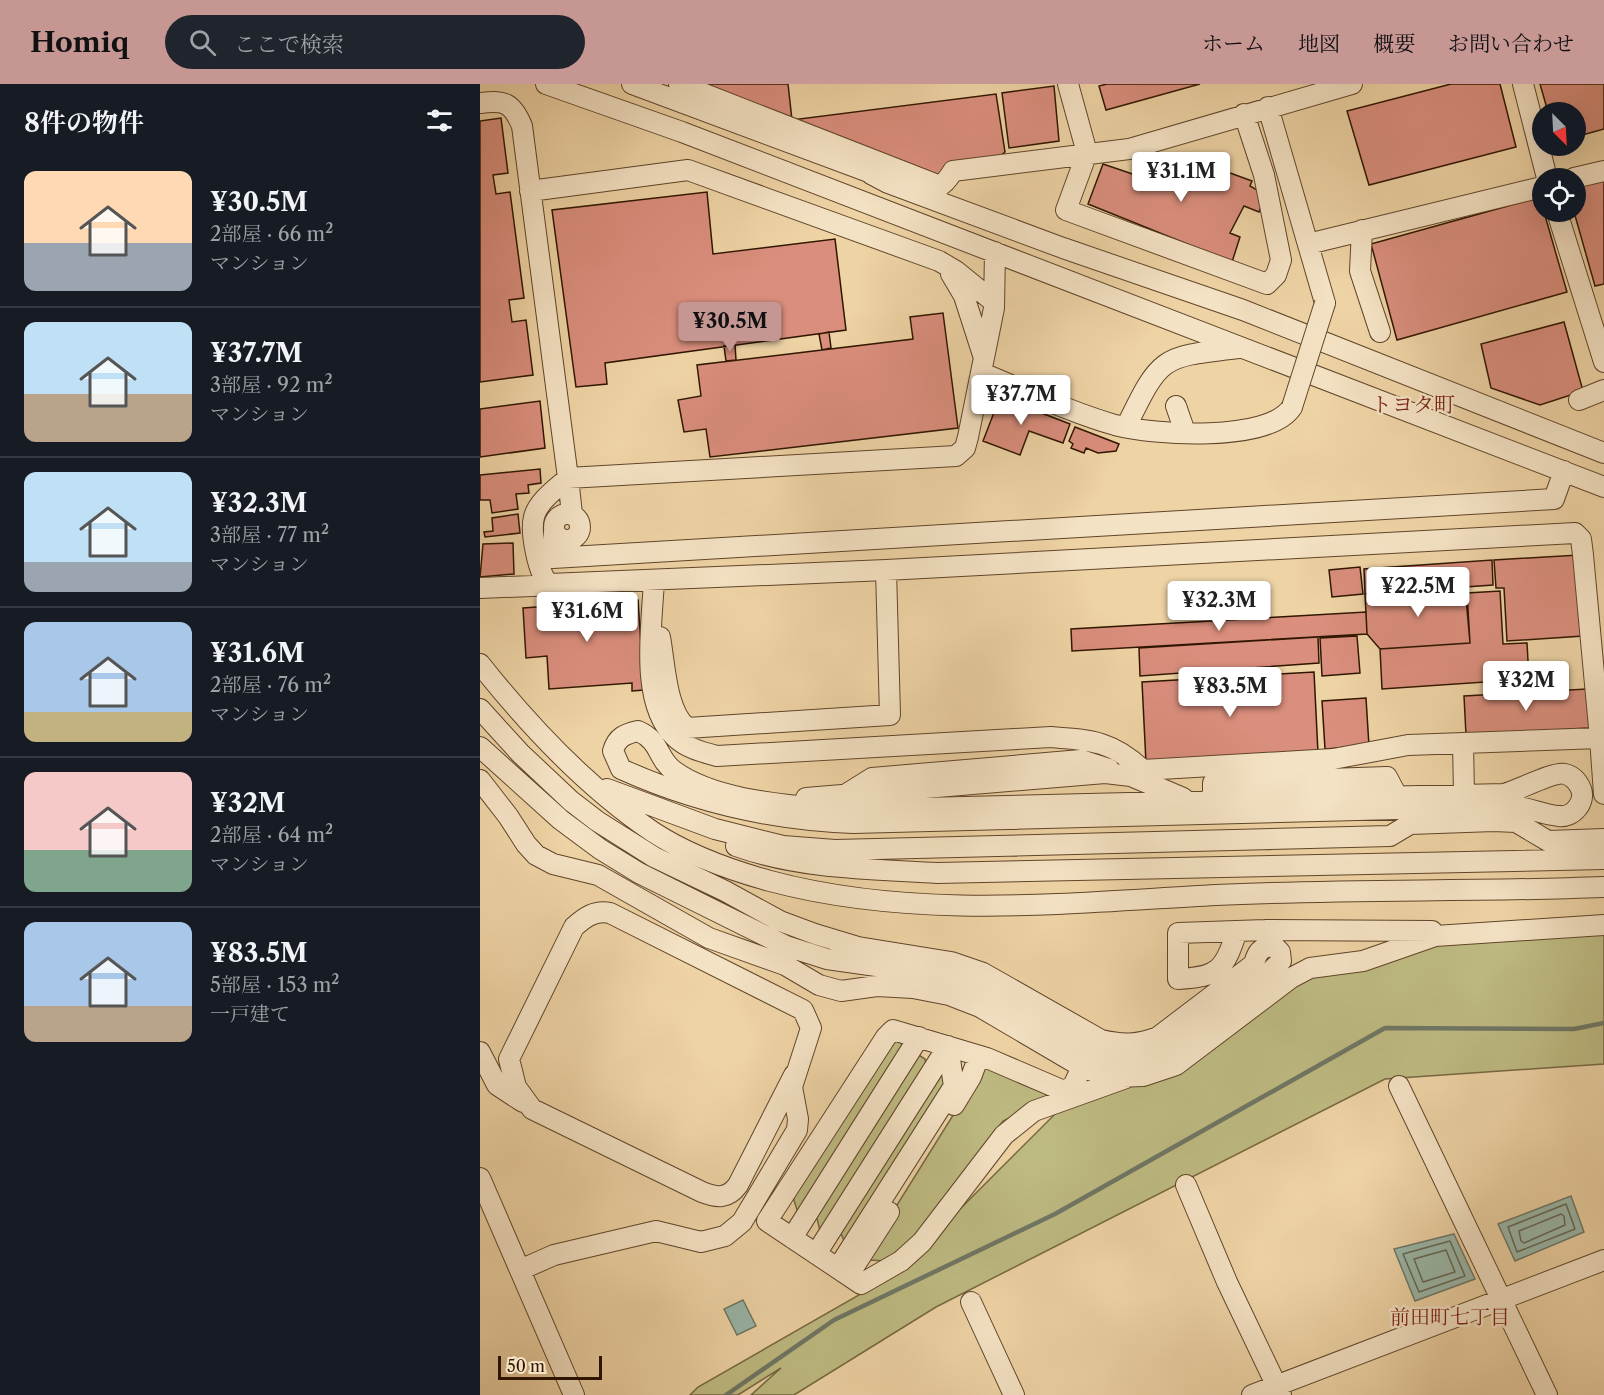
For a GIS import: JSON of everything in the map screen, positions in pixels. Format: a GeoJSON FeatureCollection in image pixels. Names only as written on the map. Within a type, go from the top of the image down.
{"type":"FeatureCollection","features":[{"type":"Feature","properties":{"kind":"street"},"geometry":{"type":"LineString","coordinates":[[546,84],[682,132],[1604,487]]}},
{"type":"Feature","properties":{"kind":"street"},"geometry":{"type":"LineString","coordinates":[[632,84],[871,174],[929,189],[943,187]]}},
{"type":"Feature","properties":{"kind":"street"},"geometry":{"type":"LineString","coordinates":[[679,84],[943,187]]}},
{"type":"Feature","properties":{"kind":"street"},"geometry":{"type":"LineString","coordinates":[[1068,84],[1087,153],[1085,165],[1066,210],[1267,284],[1276,275],[1281,260],[1264,175],[1244,114]]}},
{"type":"Feature","properties":{"kind":"street"},"geometry":{"type":"LineString","coordinates":[[943,187],[952,171],[1129,149],[1268,106],[1352,84]]}},
{"type":"Feature","properties":{"kind":"street"},"geometry":{"type":"LineString","coordinates":[[1522,84],[1544,168]]}},
{"type":"Feature","properties":{"kind":"street"},"geometry":{"type":"LineString","coordinates":[[480,103],[496,101],[508,104],[516,112],[522,126],[572,514],[580,525],[576,537],[563,539],[554,530],[553,558],[1554,499],[1564,471]]}},
{"type":"Feature","properties":{"kind":"street"},"geometry":{"type":"LineString","coordinates":[[939,261],[957,281],[983,367],[1086,414],[1126,427],[1159,431],[1218,432],[1257,428],[1278,421],[1292,407],[1325,303],[1268,106]]}},
{"type":"Feature","properties":{"kind":"street"},"geometry":{"type":"LineString","coordinates":[[530,191],[688,170],[939,261],[956,271],[994,302]]}},
{"type":"Feature","properties":{"kind":"street"},"geometry":{"type":"LineString","coordinates":[[1586,175],[1604,171]]}},
{"type":"Feature","properties":{"kind":"street"},"geometry":{"type":"LineString","coordinates":[[871,174],[888,183],[1063,248],[1243,310],[1604,453]]}},
{"type":"Feature","properties":{"kind":"street"},"geometry":{"type":"LineString","coordinates":[[1308,244],[1532,189]]}},
{"type":"Feature","properties":{"kind":"street"},"geometry":{"type":"LineString","coordinates":[[1560,222],[1604,362]]}},
{"type":"Feature","properties":{"kind":"street"},"geometry":{"type":"LineString","coordinates":[[1362,230],[1360,271],[1380,332]]}},
{"type":"Feature","properties":{"kind":"street"},"geometry":{"type":"LineString","coordinates":[[557,585],[549,584],[539,570],[534,518],[542,503],[568,478],[956,456],[965,448],[983,367],[994,302],[995,252]]}},
{"type":"Feature","properties":{"kind":"street"},"geometry":{"type":"LineString","coordinates":[[1126,427],[1149,379],[1160,366],[1181,355],[1242,348]]}},
{"type":"Feature","properties":{"kind":"street"},"geometry":{"type":"LineString","coordinates":[[1149,379],[1144,402],[1149,417],[1159,431]]}},
{"type":"Feature","properties":{"kind":"street"},"geometry":{"type":"LineString","coordinates":[[1579,400],[1604,390]]}},
{"type":"Feature","properties":{"kind":"street"},"geometry":{"type":"LineString","coordinates":[[1176,406],[1185,432]]}},
{"type":"Feature","properties":{"kind":"street"},"geometry":{"type":"LineString","coordinates":[[480,588],[886,570],[1575,533],[1581,539],[1583,555],[1604,794]]}},
{"type":"Feature","properties":{"kind":"street"},"geometry":{"type":"LineString","coordinates":[[653,601],[672,709],[678,720],[687,728],[890,715],[886,570]]}},
{"type":"Feature","properties":{"kind":"street"},"geometry":{"type":"LineString","coordinates":[[654,580],[651,665],[654,699],[663,721],[675,737],[695,750],[717,756],[1051,737],[1098,741],[1117,749],[1143,770],[1333,759],[1408,745],[1600,738]]}},
{"type":"Feature","properties":{"kind":"street"},"geometry":{"type":"LineString","coordinates":[[480,664],[545,740],[590,784],[655,833],[704,858],[743,873],[809,891],[870,901],[1003,906],[1220,895],[1604,887]]}},
{"type":"Feature","properties":{"kind":"street"},"geometry":{"type":"LineString","coordinates":[[480,709],[520,753],[571,801],[597,821],[654,857],[725,891],[780,921],[815,934],[858,947],[951,962],[983,973],[1101,1040],[1120,1044],[1141,1044],[1158,1037],[1254,964],[1256,953],[1267,938]]}},
{"type":"Feature","properties":{"kind":"street"},"geometry":{"type":"LineString","coordinates":[[590,784],[715,829],[783,846],[835,850],[1390,836],[1410,824],[1494,821],[1516,822],[1548,841],[1597,839],[1583,792],[1577,780],[1564,773],[1553,775],[1512,792],[1464,795],[838,810],[765,801],[694,782],[672,770],[650,736],[638,731],[626,734],[616,741],[613,751],[615,761],[621,769],[630,774],[742,811],[801,821],[853,823],[1514,806],[1560,817],[1573,813],[1580,805],[1583,792]]}},
{"type":"Feature","properties":{"kind":"street"},"geometry":{"type":"LineString","coordinates":[[1463,743],[1464,795]]}},
{"type":"Feature","properties":{"kind":"street"},"geometry":{"type":"LineString","coordinates":[[480,747],[561,820],[600,849],[639,873],[786,946],[827,959],[940,975],[968,984],[991,994],[1102,1058],[1137,1060],[1171,1047],[1277,967],[1281,961],[1280,952],[1267,938]]}},
{"type":"Feature","properties":{"kind":"street"},"geometry":{"type":"LineString","coordinates":[[765,801],[1105,773],[1131,776],[1200,801]]}},
{"type":"Feature","properties":{"kind":"street"},"geometry":{"type":"LineString","coordinates":[[480,780],[536,855],[553,864],[598,875],[709,938],[784,965],[819,985],[841,991],[877,986],[913,988],[949,995],[980,1007],[1082,1067],[1127,1078]]}},
{"type":"Feature","properties":{"kind":"street"},"geometry":{"type":"LineString","coordinates":[[590,784],[688,828],[766,857],[851,868],[937,873],[1604,859]]}},
{"type":"Feature","properties":{"kind":"street"},"geometry":{"type":"LineString","coordinates":[[480,1052],[497,1085],[532,1109],[702,1192],[721,1197],[732,1194],[738,1185],[794,1075],[810,1038],[811,1028],[803,1010],[610,913],[601,911],[585,917],[574,927],[509,1059],[516,1087],[532,1109]]}},
{"type":"Feature","properties":{"kind":"street"},"geometry":{"type":"LineString","coordinates":[[1082,1067],[1073,1086],[1050,1096],[1004,1135],[922,1242],[901,1261],[861,1284],[767,1221],[886,1037],[893,1030],[979,1056],[1050,1096],[1153,1074],[1176,1065],[1291,978],[1310,968],[1363,961],[1436,936],[1604,925]]}},
{"type":"Feature","properties":{"kind":"street"},"geometry":{"type":"LineString","coordinates":[[1368,930],[1377,956]]}},
{"type":"Feature","properties":{"kind":"street"},"geometry":{"type":"LineString","coordinates":[[1237,931],[1267,938],[1368,930],[1462,933]]}},
{"type":"Feature","properties":{"kind":"street"},"geometry":{"type":"LineString","coordinates":[[792,1238],[919,1037]]}},
{"type":"Feature","properties":{"kind":"street"},"geometry":{"type":"LineString","coordinates":[[816,1254],[948,1046]]}},
{"type":"Feature","properties":{"kind":"street"},"geometry":{"type":"LineString","coordinates":[[843,1271],[954,1086],[948,1046]]}},
{"type":"Feature","properties":{"kind":"street"},"geometry":{"type":"LineString","coordinates":[[843,1271],[867,1248],[965,1087],[979,1056]]}},
{"type":"Feature","properties":{"kind":"street"},"geometry":{"type":"LineString","coordinates":[[520,1270],[555,1255],[656,1231],[701,1242],[714,1241],[733,1231],[742,1222],[797,1130],[798,1119],[792,1086],[794,1075]]}},
{"type":"Feature","properties":{"kind":"street"},"geometry":{"type":"LineString","coordinates":[[1399,1086],[1547,1395]]}},
{"type":"Feature","properties":{"kind":"street"},"geometry":{"type":"LineString","coordinates":[[480,1178],[574,1395]]}},
{"type":"Feature","properties":{"kind":"street"},"geometry":{"type":"LineString","coordinates":[[1186,1185],[1227,1282],[1279,1390]]}},
{"type":"Feature","properties":{"kind":"street"},"geometry":{"type":"LineString","coordinates":[[1252,1395],[1279,1390],[1501,1299],[1604,1260]]}},
{"type":"Feature","properties":{"kind":"street"},"geometry":{"type":"LineString","coordinates":[[971,1302],[1014,1395]]}},
{"type":"Feature","properties":{"kind":"shaded area"},"geometry":{"type":"Polygon","coordinates":[[[1604,928],[1604,1064],[1385,1079],[936,1307],[794,1395],[751,1395],[781,1368],[738,1395],[690,1395],[698,1387],[894,1275],[1070,1099],[1299,980],[1440,938],[1604,928]]]}},
{"type":"Feature","properties":{"kind":"shaded area"},"geometry":{"type":"Polygon","coordinates":[[[893,1038],[901,1042],[902,1046],[798,1213],[793,1197],[893,1038]]]}},
{"type":"Feature","properties":{"kind":"shaded area"},"geometry":{"type":"Polygon","coordinates":[[[917,1054],[925,1059],[926,1064],[820,1231],[816,1214],[917,1054]]]}},
{"type":"Feature","properties":{"kind":"shaded area"},"geometry":{"type":"Polygon","coordinates":[[[985,1064],[1046,1092],[1046,1100],[1003,1121],[911,1243],[885,1261],[870,1260],[872,1245],[985,1064]]]}},
{"type":"Feature","properties":{"kind":"shaded area"},"geometry":{"type":"Polygon","coordinates":[[[941,1069],[950,1081],[847,1248],[840,1231],[941,1069]]]}},
{"type":"Feature","properties":{"kind":"water"},"geometry":{"type":"Polygon","coordinates":[[[1571,1196],[1584,1232],[1515,1261],[1498,1224],[1571,1196]]]}},
{"type":"Feature","properties":{"kind":"water"},"geometry":{"type":"Polygon","coordinates":[[[1454,1234],[1475,1279],[1415,1301],[1394,1249],[1454,1234]]]}},
{"type":"Feature","properties":{"kind":"water"},"geometry":{"type":"Polygon","coordinates":[[[743,1300],[756,1326],[737,1335],[724,1309],[743,1300]]]}},
{"type":"Feature","properties":{"kind":"building"},"geometry":{"type":"Polygon","coordinates":[[[684,84],[788,84],[792,120],[996,94],[1005,152],[976,176],[931,178],[684,84]]]}},
{"type":"Feature","properties":{"kind":"building"},"geometry":{"type":"Polygon","coordinates":[[[1107,84],[1200,84],[1106,110],[1099,86],[1107,84]]]}},
{"type":"Feature","properties":{"kind":"building"},"geometry":{"type":"Polygon","coordinates":[[[1451,84],[1500,84],[1516,147],[1369,185],[1347,111],[1451,84]]]}},
{"type":"Feature","properties":{"kind":"building"},"geometry":{"type":"Polygon","coordinates":[[[1540,84],[1604,84],[1604,129],[1586,134],[1586,102],[1545,102],[1540,84]]]}},
{"type":"Feature","properties":{"kind":"building"},"geometry":{"type":"Polygon","coordinates":[[[1054,86],[1059,141],[1009,148],[1002,93],[1054,86]]]}},
{"type":"Feature","properties":{"kind":"building"},"geometry":{"type":"Polygon","coordinates":[[[501,118],[508,173],[493,175],[496,194],[510,192],[524,298],[509,300],[512,322],[526,320],[533,375],[480,382],[480,121],[501,118]]]}},
{"type":"Feature","properties":{"kind":"building"},"geometry":{"type":"Polygon","coordinates":[[[1178,154],[1252,181],[1250,186],[1266,195],[1259,212],[1244,206],[1230,233],[1240,237],[1232,262],[1088,204],[1103,164],[1165,185],[1178,154]]]}},
{"type":"Feature","properties":{"kind":"building"},"geometry":{"type":"Polygon","coordinates":[[[1604,180],[1604,284],[1595,286],[1577,222],[1586,222],[1586,185],[1604,180]]]}},
{"type":"Feature","properties":{"kind":"building"},"geometry":{"type":"Polygon","coordinates":[[[707,192],[713,254],[835,239],[846,330],[605,363],[607,384],[576,387],[552,210],[707,192]]]}},
{"type":"Feature","properties":{"kind":"building"},"geometry":{"type":"Polygon","coordinates":[[[1532,199],[1532,222],[1547,222],[1567,292],[1397,340],[1371,244],[1532,199]]]}},
{"type":"Feature","properties":{"kind":"building"},"geometry":{"type":"Polygon","coordinates":[[[943,313],[958,428],[710,457],[706,429],[684,432],[678,400],[701,396],[697,365],[913,339],[910,317],[943,313]]]}},
{"type":"Feature","properties":{"kind":"building"},"geometry":{"type":"Polygon","coordinates":[[[1564,322],[1583,391],[1540,405],[1491,388],[1481,344],[1564,322]]]}},
{"type":"Feature","properties":{"kind":"building"},"geometry":{"type":"Polygon","coordinates":[[[829,332],[831,348],[822,350],[819,334],[829,332]]]}},
{"type":"Feature","properties":{"kind":"building"},"geometry":{"type":"Polygon","coordinates":[[[735,345],[736,360],[726,361],[724,346],[735,345]]]}},
{"type":"Feature","properties":{"kind":"building"},"geometry":{"type":"Polygon","coordinates":[[[1000,397],[1070,424],[1063,443],[1029,431],[1020,455],[983,441],[1000,397]]]}},
{"type":"Feature","properties":{"kind":"building"},"geometry":{"type":"Polygon","coordinates":[[[540,401],[545,448],[480,457],[480,409],[540,401]]]}},
{"type":"Feature","properties":{"kind":"building"},"geometry":{"type":"Polygon","coordinates":[[[1075,427],[1119,444],[1116,451],[1098,453],[1086,448],[1084,453],[1071,448],[1073,444],[1069,441],[1075,427]]]}},
{"type":"Feature","properties":{"kind":"building"},"geometry":{"type":"Polygon","coordinates":[[[540,469],[541,483],[528,485],[529,493],[516,494],[518,509],[492,513],[490,500],[480,500],[480,475],[540,469]]]}},
{"type":"Feature","properties":{"kind":"building"},"geometry":{"type":"Polygon","coordinates":[[[518,514],[520,533],[485,537],[484,532],[493,531],[492,518],[518,514]]]}},
{"type":"Feature","properties":{"kind":"building"},"geometry":{"type":"Polygon","coordinates":[[[513,543],[514,574],[480,577],[483,544],[513,543]]]}},
{"type":"Feature","properties":{"kind":"building"},"geometry":{"type":"Polygon","coordinates":[[[1579,555],[1583,636],[1507,641],[1504,588],[1496,588],[1494,560],[1579,555]]]}},
{"type":"Feature","properties":{"kind":"building"},"geometry":{"type":"Polygon","coordinates":[[[1492,560],[1493,585],[1365,594],[1364,569],[1492,560]]]}},
{"type":"Feature","properties":{"kind":"building"},"geometry":{"type":"Polygon","coordinates":[[[1360,567],[1363,594],[1332,597],[1329,570],[1360,567]]]}},
{"type":"Feature","properties":{"kind":"building"},"geometry":{"type":"Polygon","coordinates":[[[1465,587],[1470,643],[1380,649],[1367,634],[1365,594],[1465,587]]]}},
{"type":"Feature","properties":{"kind":"building"},"geometry":{"type":"Polygon","coordinates":[[[1500,591],[1503,644],[1527,643],[1529,679],[1382,689],[1380,649],[1470,643],[1467,593],[1500,591]]]}},
{"type":"Feature","properties":{"kind":"building"},"geometry":{"type":"Polygon","coordinates":[[[638,600],[644,690],[632,691],[632,683],[549,689],[547,656],[526,658],[523,608],[638,600]]]}},
{"type":"Feature","properties":{"kind":"building"},"geometry":{"type":"Polygon","coordinates":[[[1366,612],[1367,634],[1072,651],[1071,629],[1366,612]]]}},
{"type":"Feature","properties":{"kind":"building"},"geometry":{"type":"Polygon","coordinates":[[[1357,636],[1360,673],[1322,676],[1320,638],[1357,636]]]}},
{"type":"Feature","properties":{"kind":"building"},"geometry":{"type":"Polygon","coordinates":[[[1318,637],[1319,663],[1140,676],[1139,648],[1318,637]]]}},
{"type":"Feature","properties":{"kind":"building"},"geometry":{"type":"Polygon","coordinates":[[[1314,672],[1318,753],[1146,763],[1142,682],[1314,672]]]}},
{"type":"Feature","properties":{"kind":"building"},"geometry":{"type":"Polygon","coordinates":[[[1587,689],[1589,728],[1466,735],[1464,696],[1587,689]]]}},
{"type":"Feature","properties":{"kind":"building"},"geometry":{"type":"Polygon","coordinates":[[[1366,698],[1369,746],[1325,749],[1322,701],[1366,698]]]}},
{"type":"Feature","properties":{"kind":"waterway"},"geometry":{"type":"LineString","coordinates":[[726,1395],[834,1320],[1055,1214],[1385,1028],[1574,1029],[1604,1023]]}},
{"type":"Feature","properties":{"kind":"district","name":"トヨタ町"},"geometry":{"type":"Point","coordinates":[1413,404]}},
{"type":"Feature","properties":{"kind":"district","name":"前田町七丁目"},"geometry":{"type":"Point","coordinates":[1450,1317]}}]}
